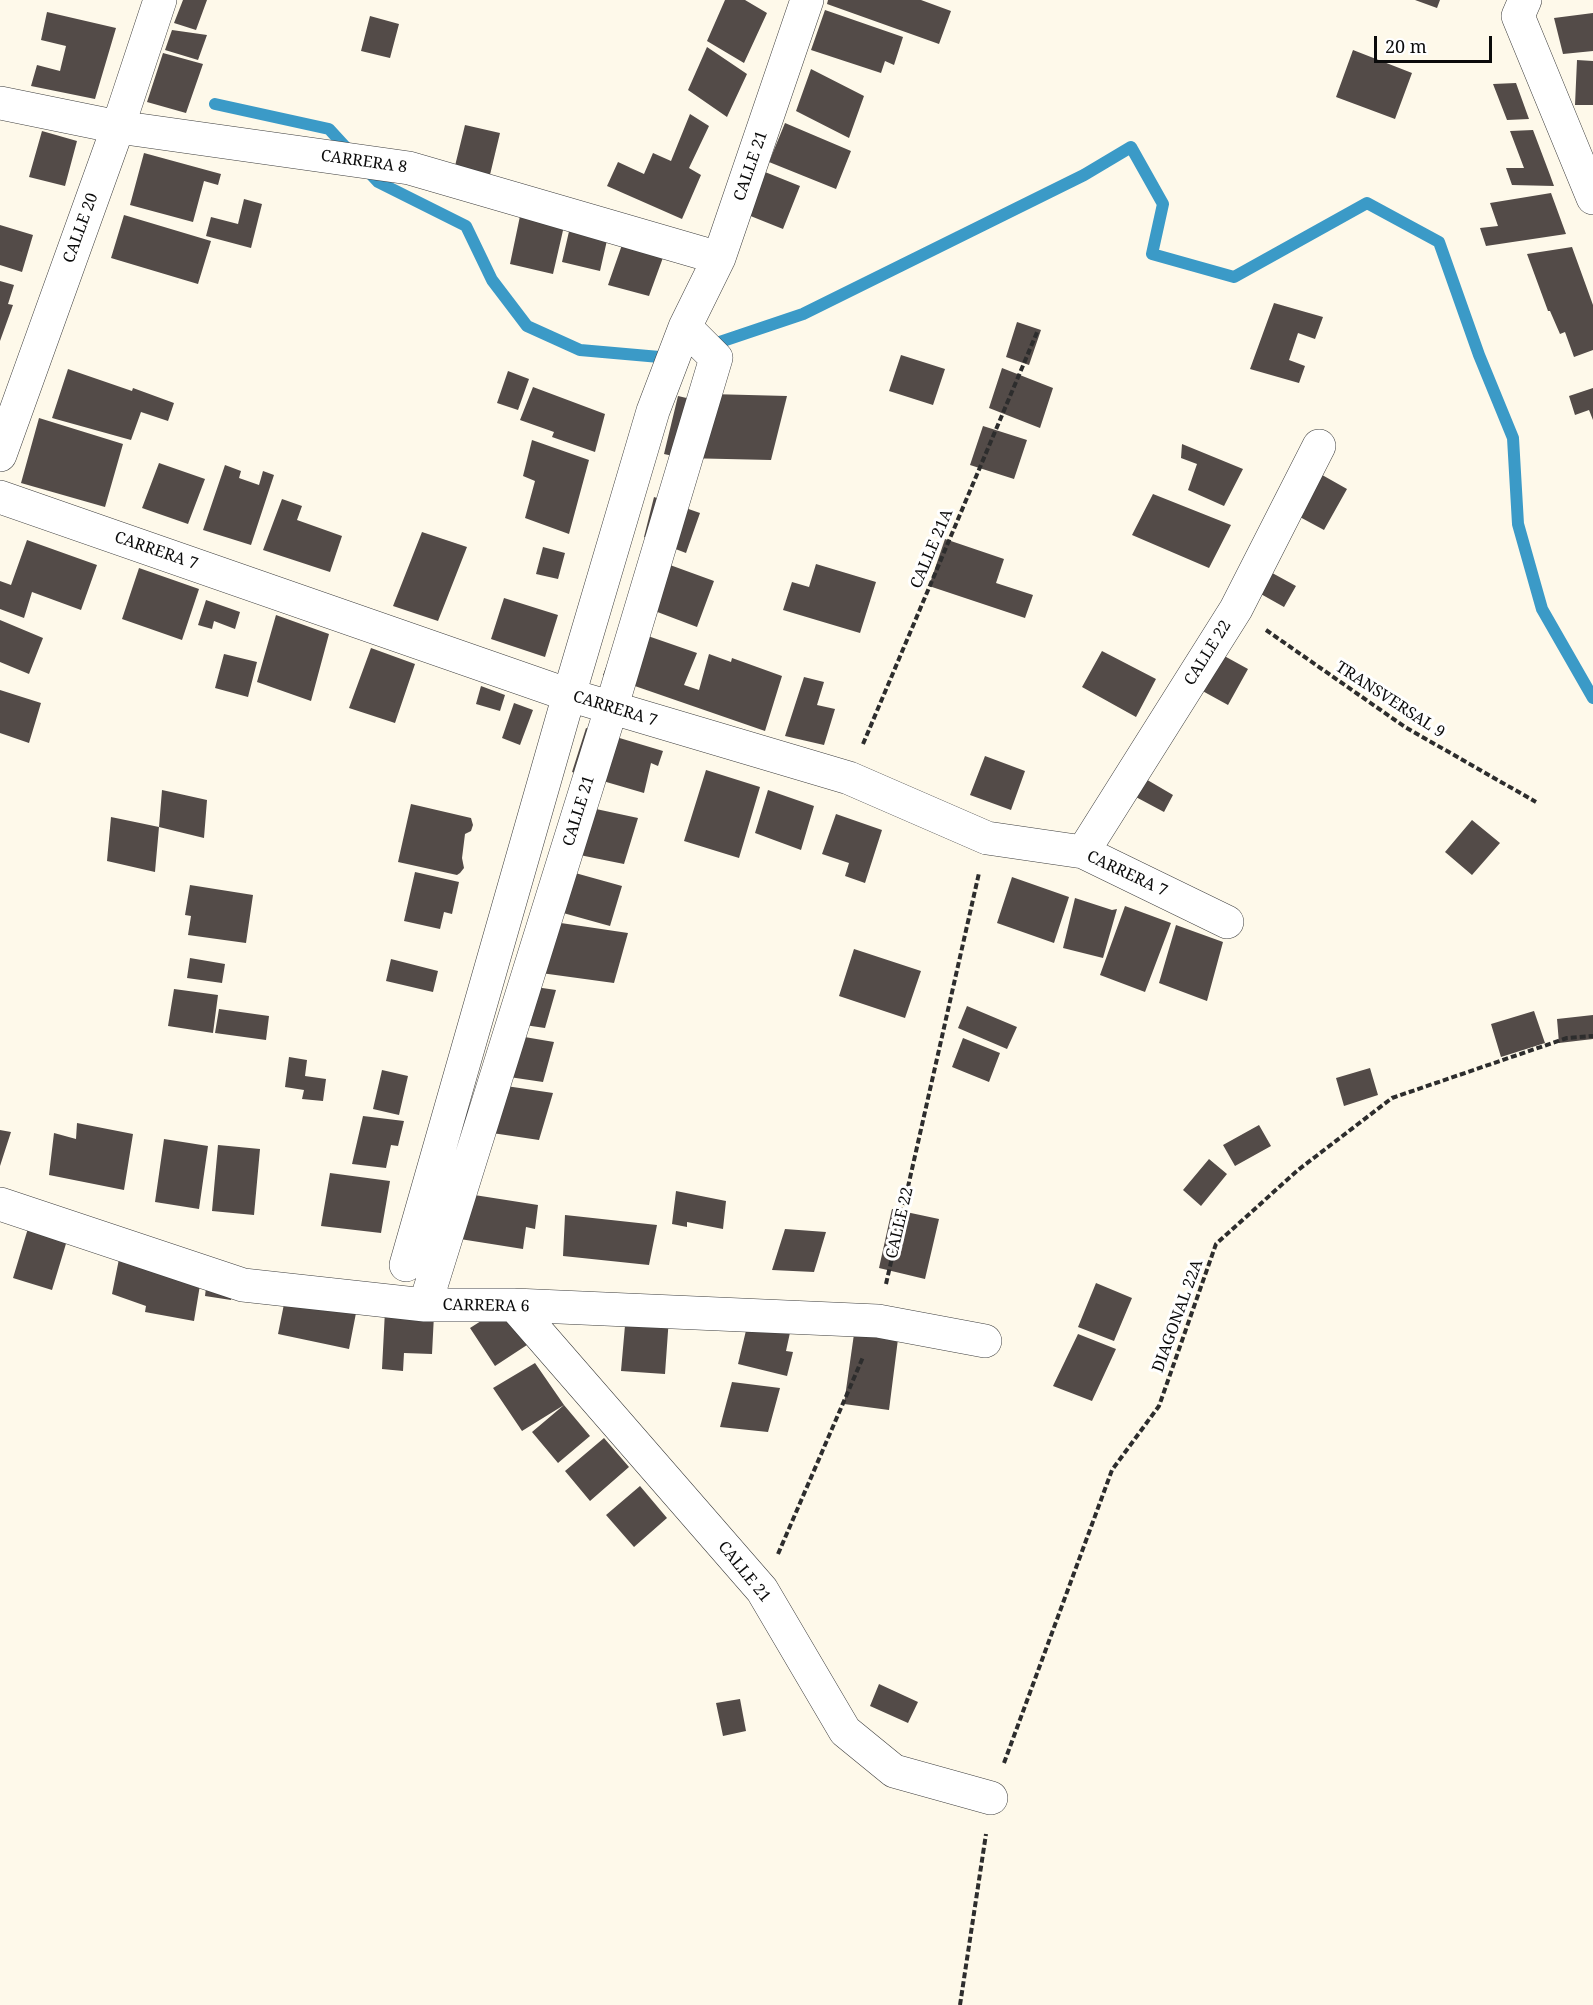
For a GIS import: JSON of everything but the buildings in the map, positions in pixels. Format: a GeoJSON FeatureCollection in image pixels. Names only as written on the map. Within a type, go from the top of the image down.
{"type":"FeatureCollection","features":[{"type":"Feature","properties":{"kind":"street","name":"CALLE 20"},"geometry":{"type":"LineString","coordinates":[[0,455],[118,127],[160,0]]}},
{"type":"Feature","properties":{"kind":"street","name":"CALLE 21"},"geometry":{"type":"LineString","coordinates":[[406,1265],[653,411],[685,327],[719,258],[807,0]]}},
{"type":"Feature","properties":{"kind":"street"},"geometry":{"type":"LineString","coordinates":[[1521,8],[1593,198]]}},
{"type":"Feature","properties":{"kind":"street","name":"CARRERA 8"},"geometry":{"type":"LineString","coordinates":[[0,103],[118,127],[410,168],[719,258]]}},
{"type":"Feature","properties":{"kind":"street","name":"CALLE 21"},"geometry":{"type":"LineString","coordinates":[[425,1305],[611,709],[716,358],[685,327]]}},
{"type":"Feature","properties":{"kind":"street","name":"CALLE 22"},"geometry":{"type":"LineString","coordinates":[[1083,852],[1236,609],[1319,446]]}},
{"type":"Feature","properties":{"kind":"street","name":"CARRERA 7"},"geometry":{"type":"LineString","coordinates":[[0,497],[611,709],[849,778],[987,838],[1083,852],[1227,922]]}},
{"type":"Feature","properties":{"kind":"street","name":"CARRERA 6"},"geometry":{"type":"LineString","coordinates":[[0,1204],[243,1285],[425,1305],[514,1305],[878,1321],[985,1341]]}},
{"type":"Feature","properties":{"kind":"street","name":"CALLE 21"},"geometry":{"type":"LineString","coordinates":[[514,1305],[762,1590],[845,1731],[894,1772],[991,1798]]}},
{"type":"Feature","properties":{"kind":"path","name":"CALLE 21A"},"geometry":{"type":"LineString","coordinates":[[849,778],[1038,330]]}},
{"type":"Feature","properties":{"kind":"path","name":"TRANSVERSAL 9"},"geometry":{"type":"LineString","coordinates":[[1236,609],[1405,727],[1536,801]]}},
{"type":"Feature","properties":{"kind":"path","name":"CALLE 22"},"geometry":{"type":"LineString","coordinates":[[762,1590],[878,1321],[987,838]]}},
{"type":"Feature","properties":{"kind":"path","name":"DIAGONAL 22A"},"geometry":{"type":"LineString","coordinates":[[960,2005],[991,1798],[1112,1470],[1159,1406],[1216,1244],[1298,1170],[1392,1098],[1567,1038],[1593,1036]]}},
{"type":"Feature","properties":{"kind":"waterway"},"geometry":{"type":"LineString","coordinates":[[215,104],[329,129],[351,153]]}},
{"type":"Feature","properties":{"kind":"waterway"},"geometry":{"type":"LineString","coordinates":[[708,346],[803,314],[1084,175],[1131,147],[1163,204],[1152,254],[1234,277],[1367,203],[1439,242],[1479,355],[1513,438],[1518,524],[1542,609],[1593,698]]}},
{"type":"Feature","properties":{"kind":"waterway"},"geometry":{"type":"LineString","coordinates":[[365,168],[378,182],[466,226],[492,280],[527,326],[580,350],[671,358]]}}]}
